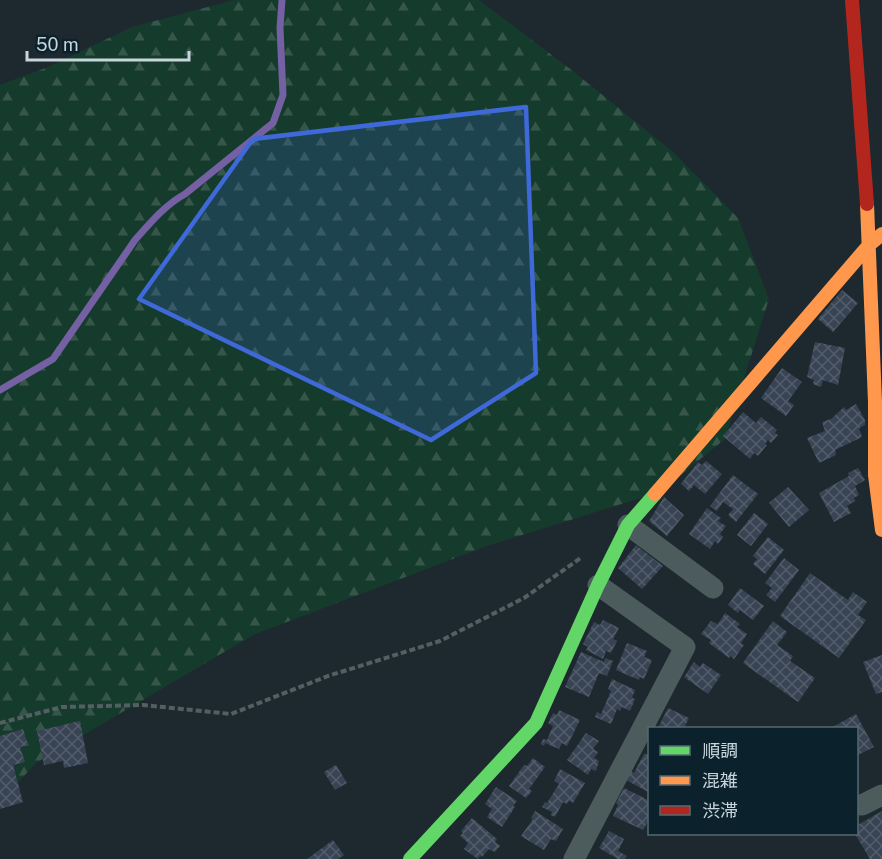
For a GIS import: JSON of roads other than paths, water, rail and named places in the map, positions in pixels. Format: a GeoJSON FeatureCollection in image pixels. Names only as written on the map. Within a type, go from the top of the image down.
{"type":"FeatureCollection","features":[{"type":"Feature","properties":{"kind":"street"},"geometry":{"type":"LineString","coordinates":[[852,0],[859,78],[878,400],[875,475],[882,530]]}},
{"type":"Feature","properties":{"kind":"street"},"geometry":{"type":"LineString","coordinates":[[410,859],[536,723],[598,585],[628,525],[869,245],[882,234]]}},
{"type":"Feature","properties":{"kind":"street"},"geometry":{"type":"LineString","coordinates":[[628,525],[713,588]]}},
{"type":"Feature","properties":{"kind":"street"},"geometry":{"type":"LineString","coordinates":[[574,859],[685,647],[598,585]]}},
{"type":"Feature","properties":{"kind":"street"},"geometry":{"type":"LineString","coordinates":[[862,806],[882,795]]}},
{"type":"Feature","properties":{"kind":"waterway"},"geometry":{"type":"LineString","coordinates":[[0,390],[53,359],[135,240],[152,221],[171,203],[273,123],[283,95],[280,28],[282,0]]}}]}
